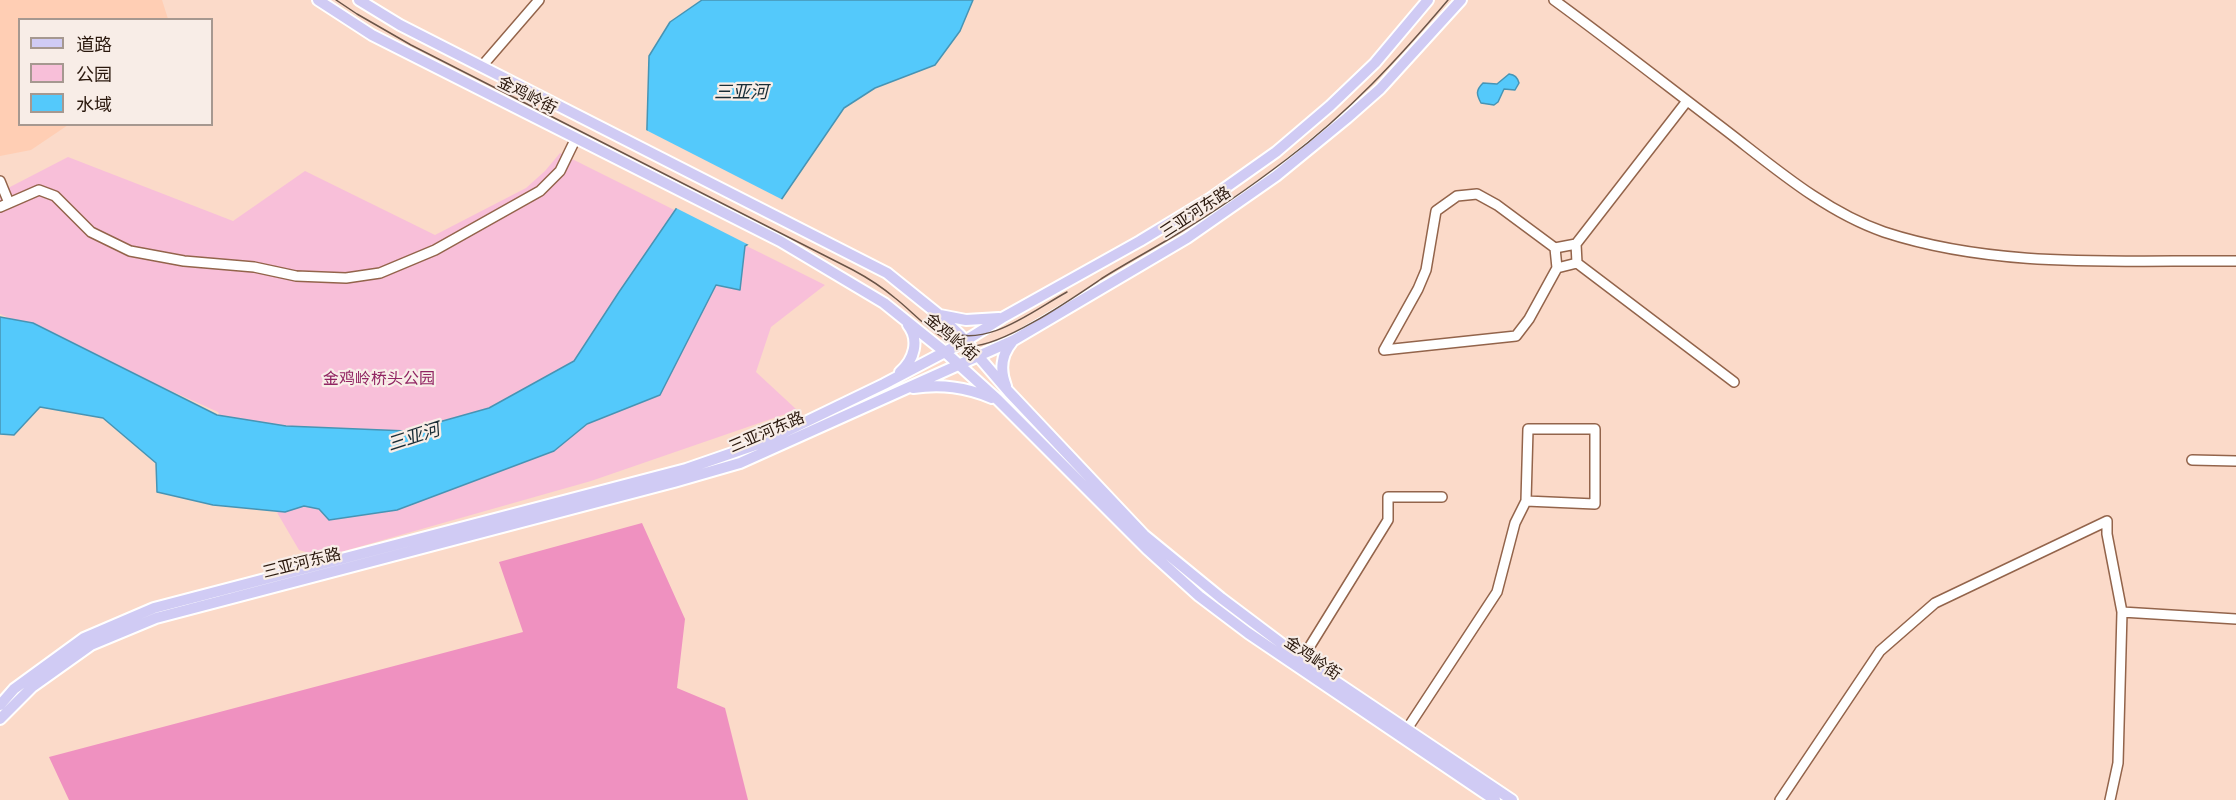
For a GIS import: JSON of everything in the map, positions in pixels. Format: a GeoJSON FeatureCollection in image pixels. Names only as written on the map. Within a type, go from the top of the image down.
{"type":"FeatureCollection","features":[{"type":"Feature","properties":{"kind":"main road","name":"金鸡岭街"},"geometry":{"type":"LineString","coordinates":[[318,0],[372,35],[780,241],[903,317],[998,400],[1146,549],[1199,596],[1248,633],[1495,800]]}},
{"type":"Feature","properties":{"kind":"main road","name":"金鸡岭街"},"geometry":{"type":"LineString","coordinates":[[359,0],[400,25],[887,273],[938,314],[965,341],[1008,392],[1144,535],[1221,598],[1302,659],[1512,800]]}},
{"type":"Feature","properties":{"kind":"main road","name":"三亚河东路"},"geometry":{"type":"LineString","coordinates":[[0,705],[14,689],[84,638],[154,608],[686,469],[764,442],[884,384],[965,341],[1175,221],[1263,161],[1362,76],[1428,0]]}},
{"type":"Feature","properties":{"kind":"main road","name":"三亚河东路"},"geometry":{"type":"LineString","coordinates":[[0,719],[32,687],[91,645],[156,618],[740,463],[1014,340],[1187,238],[1276,176],[1380,88],[1461,0]]}},
{"type":"Feature","properties":{"kind":"main road"},"geometry":{"type":"LineString","coordinates":[[938,314],[948,318],[966,320],[1002,318]]}},
{"type":"Feature","properties":{"kind":"main road"},"geometry":{"type":"LineString","coordinates":[[884,384],[906,366],[912,357],[915,339],[903,317]]}},
{"type":"Feature","properties":{"kind":"main road"},"geometry":{"type":"LineString","coordinates":[[1008,392],[1003,379],[1003,363],[1008,347],[1014,340]]}},
{"type":"Feature","properties":{"kind":"main road"},"geometry":{"type":"LineString","coordinates":[[895,392],[933,386],[956,386],[998,400]]}},
{"type":"Feature","properties":{"kind":"street"},"geometry":{"type":"LineString","coordinates":[[482,66],[539,0]]}},
{"type":"Feature","properties":{"kind":"street"},"geometry":{"type":"LineString","coordinates":[[1554,0],[1770,165],[1817,198],[1848,216],[1893,234],[1931,245],[1987,255],[2048,259],[2236,261]]}},
{"type":"Feature","properties":{"kind":"street"},"geometry":{"type":"LineString","coordinates":[[1687,101],[1576,244],[1577,263],[1734,382]]}},
{"type":"Feature","properties":{"kind":"street"},"geometry":{"type":"LineString","coordinates":[[0,181],[5,205],[39,190],[55,196],[91,232],[130,251],[184,261],[254,267],[296,276],[346,278],[380,273],[435,250],[540,191],[560,171],[576,138]]}},
{"type":"Feature","properties":{"kind":"street"},"geometry":{"type":"LineString","coordinates":[[1555,248],[1557,268],[1529,319],[1516,336],[1384,350],[1426,270],[1436,211],[1457,196],[1477,194],[1555,248],[1576,244]]}},
{"type":"Feature","properties":{"kind":"street"},"geometry":{"type":"LineString","coordinates":[[1557,268],[1577,263]]}},
{"type":"Feature","properties":{"kind":"street"},"geometry":{"type":"LineString","coordinates":[[1407,729],[1497,592],[1515,523],[1526,501],[1528,429],[1595,429],[1595,504],[1526,501]]}},
{"type":"Feature","properties":{"kind":"street"},"geometry":{"type":"LineString","coordinates":[[2192,460],[2236,460]]}},
{"type":"Feature","properties":{"kind":"street"},"geometry":{"type":"LineString","coordinates":[[1302,659],[1388,520],[1388,497],[1442,497]]}},
{"type":"Feature","properties":{"kind":"street"},"geometry":{"type":"LineString","coordinates":[[1780,800],[1880,651],[1935,603],[2107,522],[2107,534],[2122,612],[2118,764],[2110,800]]}},
{"type":"Feature","properties":{"kind":"street"},"geometry":{"type":"LineString","coordinates":[[2122,612],[2236,619]]}},
{"type":"Feature","properties":{"kind":"shaded area"},"geometry":{"type":"Polygon","coordinates":[[[0,0],[162,0],[168,18],[18,18],[18,126],[67,126],[31,150],[0,156],[0,0]]]}},
{"type":"Feature","properties":{"kind":"shaded area"},"geometry":{"type":"Polygon","coordinates":[[[642,523],[685,619],[677,688],[725,708],[748,800],[69,800],[49,757],[523,632],[499,562],[642,523]]]}},
{"type":"Feature","properties":{"kind":"green space","name":"金鸡岭桥头公园"},"geometry":{"type":"Polygon","coordinates":[[[560,153],[825,285],[771,327],[756,372],[797,410],[591,481],[323,557],[299,550],[218,412],[0,314],[0,190],[68,157],[233,221],[305,171],[435,235],[526,188],[560,153]]]}},
{"type":"Feature","properties":{"kind":"water","name":"三亚河"},"geometry":{"type":"Polygon","coordinates":[[[702,0],[973,0],[960,31],[935,65],[875,88],[844,108],[753,241],[745,246],[740,290],[716,285],[660,395],[587,424],[554,451],[397,510],[329,520],[319,509],[304,506],[285,512],[213,505],[157,492],[156,463],[103,418],[40,407],[14,435],[0,434],[0,317],[33,323],[217,415],[286,426],[407,431],[489,408],[574,361],[678,206],[646,161],[649,56],[670,22],[702,0]]]}},
{"type":"Feature","properties":{"kind":"water"},"geometry":{"type":"Polygon","coordinates":[[[1509,74],[1516,77],[1519,83],[1515,90],[1504,89],[1498,102],[1494,105],[1481,103],[1478,92],[1483,83],[1497,84],[1509,74]]]}},
{"type":"Feature","properties":{"kind":"pier"},"geometry":{"type":"Polygon","coordinates":[[[644,129],[785,201],[756,243],[751,246],[674,207],[643,162],[644,129]]]}},
{"type":"Feature","properties":{"kind":"tram line"},"geometry":{"type":"LineString","coordinates":[[336,0],[411,45],[859,273],[890,294],[938,334],[958,344],[969,346],[983,344],[1017,331],[1193,225],[1261,178],[1352,104],[1392,64],[1448,0]]}},
{"type":"Feature","properties":{"kind":"tram line"},"geometry":{"type":"LineString","coordinates":[[946,331],[962,335],[993,332],[1067,292]]}}]}
